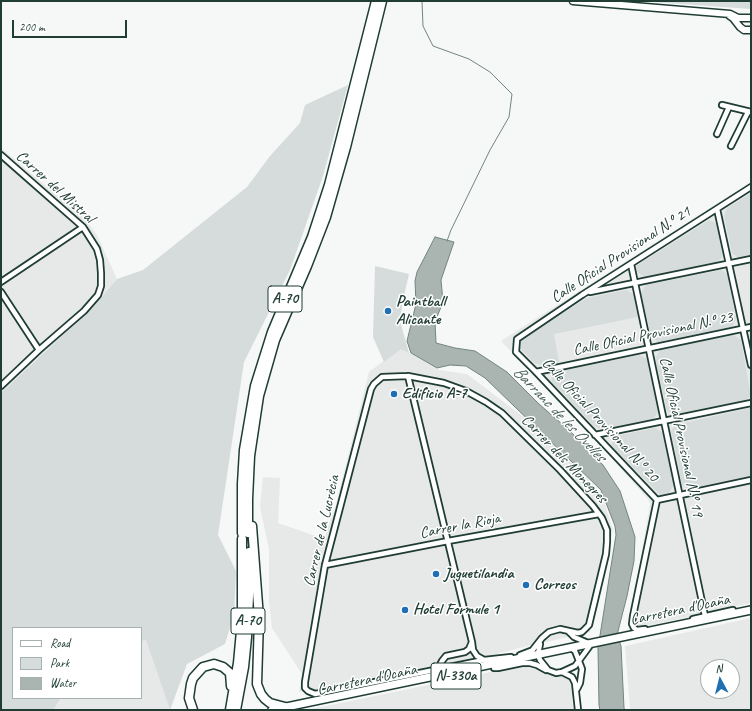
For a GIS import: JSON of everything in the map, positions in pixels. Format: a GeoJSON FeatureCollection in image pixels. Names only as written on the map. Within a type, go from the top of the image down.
{"type":"FeatureCollection","features":[{"type":"Feature","properties":{"kind":"highway","name":"A-70"},"geometry":{"type":"LineString","coordinates":[[245,535],[252,432],[259,396],[272,351],[313,251],[331,200],[375,16],[376,1]]}},
{"type":"Feature","properties":{"kind":"highway","name":"A-70"},"geometry":{"type":"LineString","coordinates":[[375,16],[382,1]]}},
{"type":"Feature","properties":{"kind":"highway","name":"A-70"},"geometry":{"type":"LineString","coordinates":[[232,709],[244,667],[248,626],[249,577],[242,484],[246,432],[255,386],[272,332],[318,221],[362,71]]}},
{"type":"Feature","properties":{"kind":"highway"},"geometry":{"type":"LineString","coordinates":[[252,432],[252,539],[259,618],[257,684],[261,694],[270,703],[289,709]]}},
{"type":"Feature","properties":{"kind":"highway"},"geometry":{"type":"LineString","coordinates":[[192,710],[189,692],[194,678],[203,667],[214,664],[223,666],[230,673],[232,709]]}},
{"type":"Feature","properties":{"kind":"main road","name":"Carretera d'Ocaña"},"geometry":{"type":"LineString","coordinates":[[289,709],[373,687],[413,681],[537,654],[591,646],[751,611]]}},
{"type":"Feature","properties":{"kind":"main road","name":"Carretera d'Ocaña"},"geometry":{"type":"LineString","coordinates":[[272,710],[289,709],[494,668],[537,654]]}},
{"type":"Feature","properties":{"kind":"street"},"geometry":{"type":"LineString","coordinates":[[573,1],[725,14],[737,20],[744,30],[751,30]]}},
{"type":"Feature","properties":{"kind":"street"},"geometry":{"type":"LineString","coordinates":[[737,20],[751,18]]}},
{"type":"Feature","properties":{"kind":"street"},"geometry":{"type":"LineString","coordinates":[[722,105],[749,112],[731,146]]}},
{"type":"Feature","properties":{"kind":"street"},"geometry":{"type":"LineString","coordinates":[[717,134],[729,106]]}},
{"type":"Feature","properties":{"kind":"street","name":"Carrer del Mistral"},"geometry":{"type":"LineString","coordinates":[[1,155],[83,227],[97,249],[100,260],[101,286],[98,295],[84,311],[39,350],[1,386]]}},
{"type":"Feature","properties":{"kind":"street","name":"Calle Oficial Provisional N.º 21"},"geometry":{"type":"LineString","coordinates":[[516,352],[517,339],[751,187]]}},
{"type":"Feature","properties":{"kind":"street"},"geometry":{"type":"LineString","coordinates":[[718,209],[751,366]]}},
{"type":"Feature","properties":{"kind":"street"},"geometry":{"type":"LineString","coordinates":[[1,282],[83,227]]}},
{"type":"Feature","properties":{"kind":"street"},"geometry":{"type":"LineString","coordinates":[[586,293],[751,259]]}},
{"type":"Feature","properties":{"kind":"street","name":"Calle Oficial Provisional N.º 19"},"geometry":{"type":"LineString","coordinates":[[631,264],[705,616]]}},
{"type":"Feature","properties":{"kind":"street"},"geometry":{"type":"LineString","coordinates":[[1,292],[39,350]]}},
{"type":"Feature","properties":{"kind":"street","name":"Calle Oficial Provisional N.º 23"},"geometry":{"type":"LineString","coordinates":[[536,372],[751,327]]}},
{"type":"Feature","properties":{"kind":"street","name":"Calle Oficial Provisional N.º 20"},"geometry":{"type":"LineString","coordinates":[[516,352],[657,500],[633,616],[632,624],[634,628]]}},
{"type":"Feature","properties":{"kind":"street","name":"Carrer dels Monegres"},"geometry":{"type":"LineString","coordinates":[[377,380],[382,377],[389,376],[408,376],[444,383],[476,396],[494,407],[560,470],[594,506],[599,514],[607,530],[607,542],[589,625],[582,632],[578,633],[560,629],[549,632],[542,638],[537,654]]}},
{"type":"Feature","properties":{"kind":"street"},"geometry":{"type":"LineString","coordinates":[[408,376],[473,650],[477,656],[484,660]]}},
{"type":"Feature","properties":{"kind":"street","name":"Carrer de la Lucrècia"},"geometry":{"type":"LineString","coordinates":[[308,691],[305,688],[304,682],[325,566],[371,389],[377,380]]}},
{"type":"Feature","properties":{"kind":"street"},"geometry":{"type":"LineString","coordinates":[[595,435],[751,403]]}},
{"type":"Feature","properties":{"kind":"street"},"geometry":{"type":"LineString","coordinates":[[657,500],[751,480]]}},
{"type":"Feature","properties":{"kind":"street","name":"Carrer la Rioja"},"geometry":{"type":"LineString","coordinates":[[325,566],[448,541],[599,514]]}},
{"type":"Feature","properties":{"kind":"street","name":"Carretera d'Ocaña"},"geometry":{"type":"LineString","coordinates":[[634,628],[637,630],[643,630],[751,606]]}},
{"type":"Feature","properties":{"kind":"street"},"geometry":{"type":"LineString","coordinates":[[562,672],[575,666],[580,661],[581,656],[591,646],[574,637],[569,632]]}},
{"type":"Feature","properties":{"kind":"street","name":"Carretera d'Ocaña"},"geometry":{"type":"LineString","coordinates":[[432,677],[446,656],[465,652],[469,649],[472,642]]}},
{"type":"Feature","properties":{"kind":"street"},"geometry":{"type":"LineString","coordinates":[[573,649],[580,661],[582,669],[580,683],[576,689]]}},
{"type":"Feature","properties":{"kind":"street"},"geometry":{"type":"LineString","coordinates":[[537,654],[548,670]]}},
{"type":"Feature","properties":{"kind":"street","name":"Carretera d'Ocaña"},"geometry":{"type":"LineString","coordinates":[[308,691],[315,694],[359,686],[373,687],[387,680],[484,660],[520,658],[537,654]]}},
{"type":"Feature","properties":{"kind":"street","name":"Carretera d'Ocaña"},"geometry":{"type":"LineString","coordinates":[[494,668],[530,663],[556,673],[562,672]]}},
{"type":"Feature","properties":{"kind":"street"},"geometry":{"type":"LineString","coordinates":[[562,672],[572,677],[575,683],[578,710]]}},
{"type":"Feature","properties":{"kind":"street","name":"Carretera d'Ocaña"},"geometry":{"type":"LineString","coordinates":[[387,680],[413,681]]}},
{"type":"Feature","properties":{"kind":"street","name":"Carretera d'Ocaña"},"geometry":{"type":"LineString","coordinates":[[359,686],[373,687]]}},
{"type":"Feature","properties":{"kind":"shaded area"},"geometry":{"type":"Polygon","coordinates":[[[1,148],[85,219],[97,235],[117,279],[94,306],[1,393],[1,148]]]}},
{"type":"Feature","properties":{"kind":"shaded area"},"geometry":{"type":"Polygon","coordinates":[[[751,182],[751,603],[629,630],[650,504],[648,499],[593,437],[501,341],[751,182]]]}},
{"type":"Feature","properties":{"kind":"shaded area"},"geometry":{"type":"Polygon","coordinates":[[[401,348],[439,370],[467,374],[534,425],[601,492],[613,530],[590,632],[515,649],[437,670],[299,692],[302,674],[272,628],[269,601],[269,549],[260,507],[263,477],[280,478],[278,523],[324,539],[336,505],[369,372],[401,348]]]}},
{"type":"Feature","properties":{"kind":"shaded area"},"geometry":{"type":"Polygon","coordinates":[[[751,618],[751,710],[632,710],[630,708],[625,646],[751,618]]]}},
{"type":"Feature","properties":{"kind":"shaded area"},"geometry":{"type":"Polygon","coordinates":[[[146,639],[170,710],[53,710],[60,699],[142,699],[142,641],[146,639]]]}},
{"type":"Feature","properties":{"kind":"shaded area"},"geometry":{"type":"Polygon","coordinates":[[[525,665],[534,666],[546,674],[568,678],[574,687],[572,701],[574,710],[307,710],[525,665]]]}},
{"type":"Feature","properties":{"kind":"green space"},"geometry":{"type":"Polygon","coordinates":[[[640,1],[751,1],[751,9],[695,5],[640,1]]]}},
{"type":"Feature","properties":{"kind":"green space"},"geometry":{"type":"Polygon","coordinates":[[[348,85],[323,176],[290,270],[244,362],[218,535],[236,571],[234,614],[225,644],[187,664],[170,710],[146,640],[142,641],[142,627],[12,627],[12,699],[60,699],[53,710],[1,710],[1,393],[94,306],[117,279],[143,270],[247,187],[270,156],[300,123],[305,105],[348,85]]]}},
{"type":"Feature","properties":{"kind":"green space"},"geometry":{"type":"Polygon","coordinates":[[[751,193],[751,255],[739,258],[732,253],[724,216],[727,208],[751,193]]]}},
{"type":"Feature","properties":{"kind":"green space"},"geometry":{"type":"Polygon","coordinates":[[[709,220],[716,223],[723,255],[718,262],[644,277],[637,272],[636,266],[709,220]]]}},
{"type":"Feature","properties":{"kind":"green space","name":"Paintball Alicante"},"geometry":{"type":"Polygon","coordinates":[[[375,266],[409,274],[400,321],[409,353],[401,349],[384,362],[373,337],[375,266]]]}},
{"type":"Feature","properties":{"kind":"green space"},"geometry":{"type":"Polygon","coordinates":[[[721,270],[727,274],[736,319],[732,327],[658,342],[651,337],[641,293],[646,285],[721,270]]]}},
{"type":"Feature","properties":{"kind":"green space"},"geometry":{"type":"Polygon","coordinates":[[[626,290],[633,294],[638,317],[554,334],[559,362],[542,365],[534,363],[520,348],[521,339],[587,298],[626,290]]]}},
{"type":"Feature","properties":{"kind":"green space"},"geometry":{"type":"Polygon","coordinates":[[[733,335],[741,340],[751,395],[747,400],[674,415],[667,411],[655,358],[660,350],[733,335]]]}},
{"type":"Feature","properties":{"kind":"green space"},"geometry":{"type":"Polygon","coordinates":[[[639,355],[647,359],[658,412],[653,419],[603,430],[595,427],[551,381],[553,372],[639,355]]]}},
{"type":"Feature","properties":{"kind":"green space"},"geometry":{"type":"Polygon","coordinates":[[[750,408],[751,476],[688,489],[682,485],[671,431],[675,425],[750,408]]]}},
{"type":"Feature","properties":{"kind":"green space"},"geometry":{"type":"Polygon","coordinates":[[[655,428],[662,432],[674,485],[669,493],[660,495],[611,445],[615,436],[655,428]]]}},
{"type":"Feature","properties":{"kind":"water"},"geometry":{"type":"Polygon","coordinates":[[[435,237],[454,242],[441,280],[443,302],[435,322],[436,343],[475,351],[507,372],[539,404],[570,431],[603,465],[620,491],[635,537],[634,561],[617,635],[621,646],[625,710],[600,710],[599,705],[598,648],[616,535],[615,526],[601,490],[485,378],[466,366],[450,365],[437,368],[411,353],[407,341],[416,304],[415,281],[417,272],[435,237]]]}},
{"type":"Feature","properties":{"kind":"waterway","name":"Barranc de les Ovelles"},"geometry":{"type":"LineString","coordinates":[[422,1],[423,26],[433,46],[469,59],[490,72],[512,94],[509,117],[490,150],[447,241]]}},
{"type":"Feature","properties":{"kind":"place","name":"Paintball Alicante"},"geometry":{"type":"Point","coordinates":[388,311]}},
{"type":"Feature","properties":{"kind":"place","name":"Edificio A-7"},"geometry":{"type":"Point","coordinates":[394,394]}},
{"type":"Feature","properties":{"kind":"place","name":"Juguetilandia"},"geometry":{"type":"Point","coordinates":[436,574]}},
{"type":"Feature","properties":{"kind":"place","name":"Correos"},"geometry":{"type":"Point","coordinates":[526,585]}},
{"type":"Feature","properties":{"kind":"place","name":"Hotel Formule 1"},"geometry":{"type":"Point","coordinates":[405,610]}}]}
